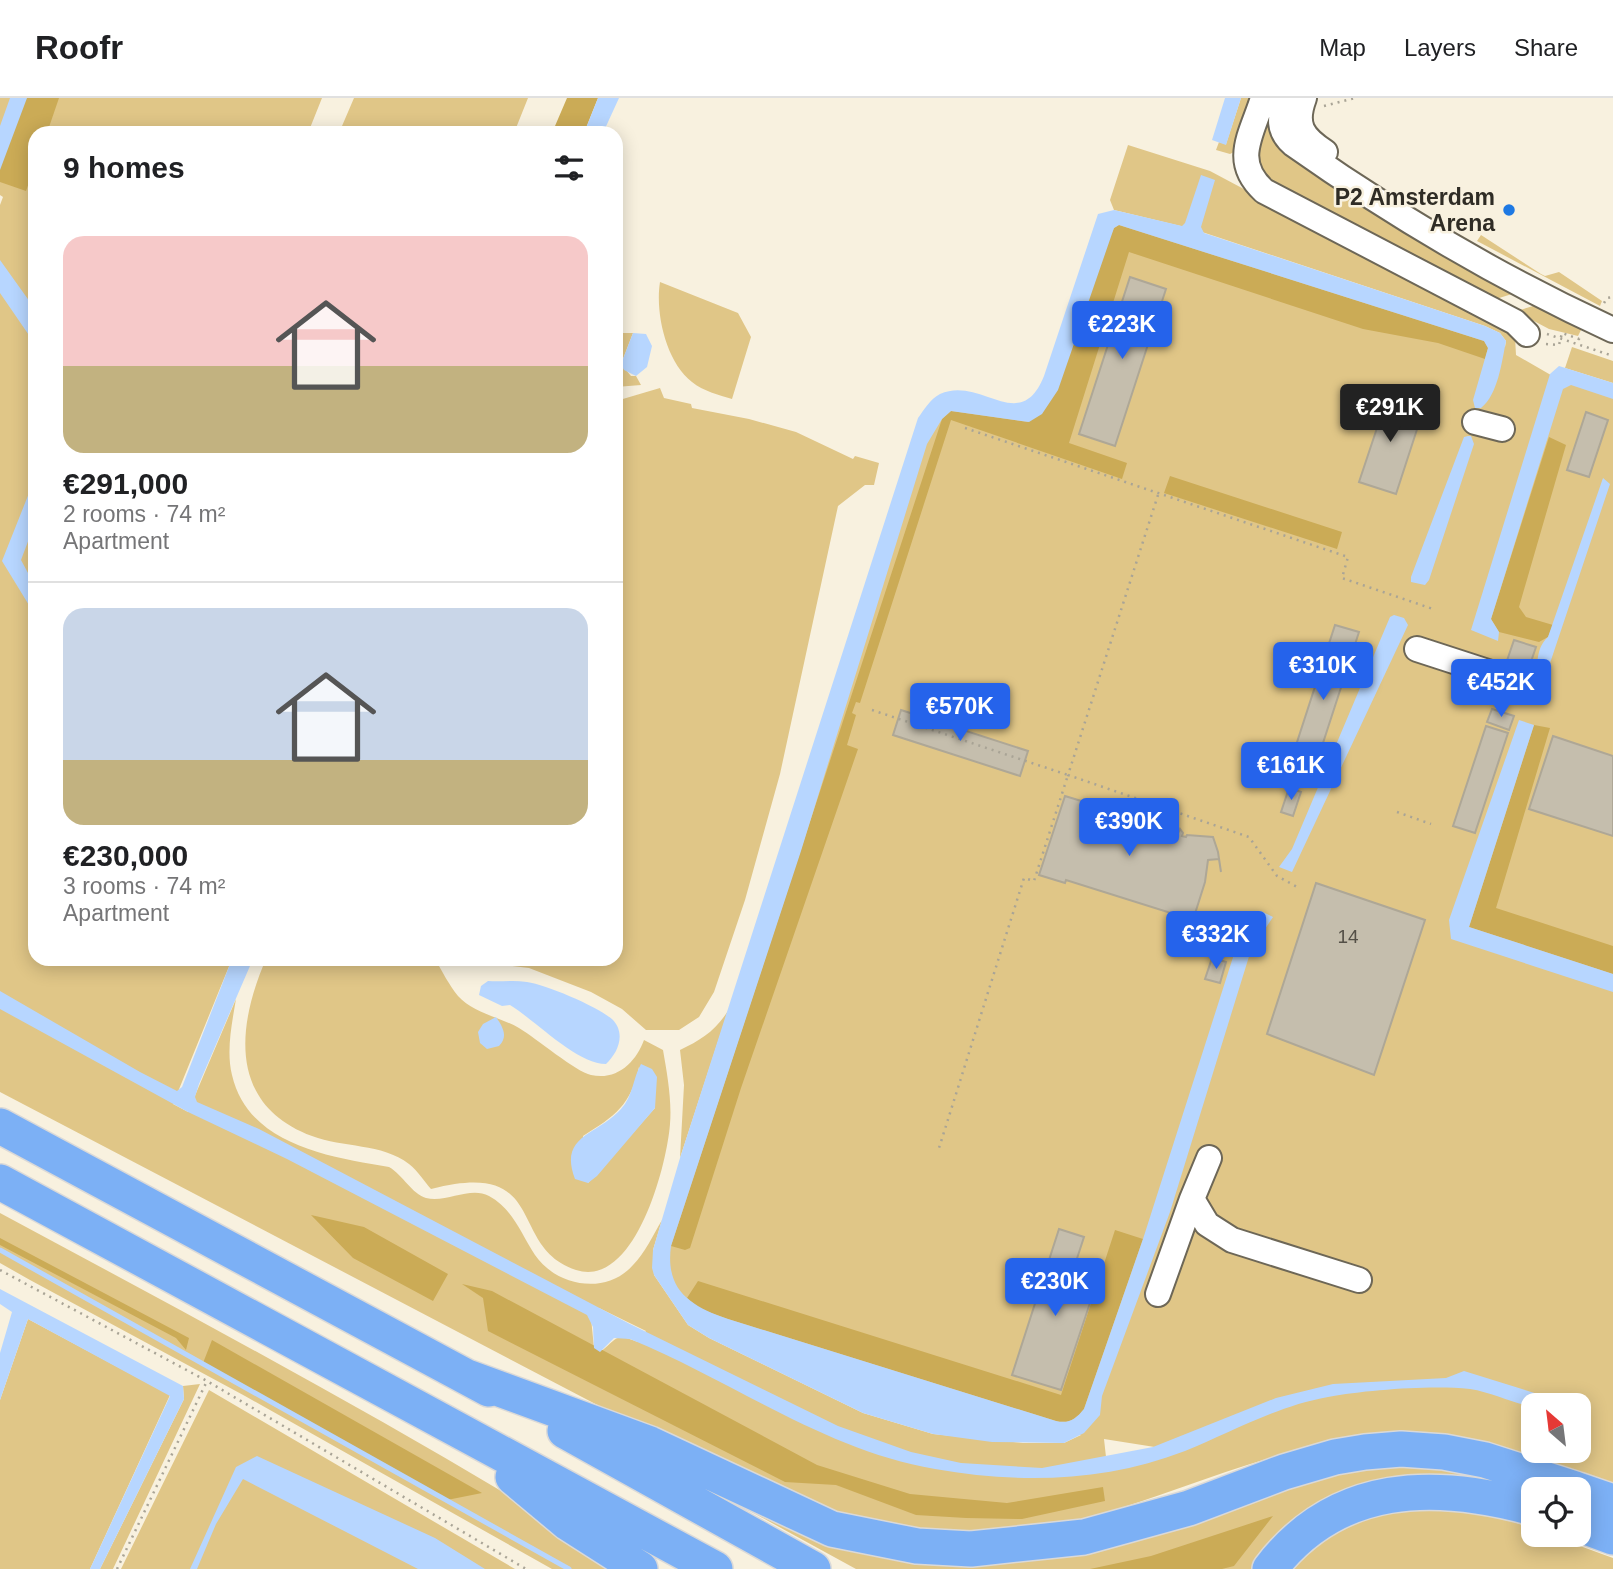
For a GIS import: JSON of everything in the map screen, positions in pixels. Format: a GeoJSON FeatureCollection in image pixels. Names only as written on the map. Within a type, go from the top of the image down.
{"type":"FeatureCollection","features":[{"type":"Feature","properties":{"kind":"highway"},"geometry":{"type":"LineString","coordinates":[[0,1126],[467,1377],[813,1569]]}},
{"type":"Feature","properties":{"kind":"highway"},"geometry":{"type":"LineString","coordinates":[[0,1182],[715,1569]]}},
{"type":"Feature","properties":{"kind":"highway"},"geometry":{"type":"LineString","coordinates":[[467,1377],[650,1444],[832,1529],[917,1546],[971,1549],[1084,1537],[1189,1508],[1284,1472],[1335,1457],[1365,1452],[1401,1449],[1444,1452],[1485,1460],[1537,1477]]}},
{"type":"Feature","properties":{"kind":"highway"},"geometry":{"type":"LineString","coordinates":[[451,1426],[568,1523],[640,1569]]}},
{"type":"Feature","properties":{"kind":"highway"},"geometry":{"type":"LineString","coordinates":[[1270,1569],[1281,1555],[1317,1522],[1348,1505],[1376,1497],[1426,1491],[1498,1498],[1521,1505]]}},
{"type":"Feature","properties":{"kind":"highway"},"geometry":{"type":"LineString","coordinates":[[1591,1495],[1613,1502]]}},
{"type":"Feature","properties":{"kind":"highway"},"geometry":{"type":"LineString","coordinates":[[1591,1528],[1613,1536]]}},
{"type":"Feature","properties":{"kind":"street"},"geometry":{"type":"LineString","coordinates":[[1263,98],[1249,139],[1245,163],[1252,180],[1264,191],[1515,322],[1527,334]]}},
{"type":"Feature","properties":{"kind":"street"},"geometry":{"type":"LineString","coordinates":[[1285,98],[1280,116],[1282,132],[1293,144],[1324,166],[1441,242],[1538,295],[1613,330]]}},
{"type":"Feature","properties":{"kind":"street"},"geometry":{"type":"LineString","coordinates":[[1304,98],[1298,113],[1304,135],[1313,145],[1399,201],[1538,282],[1613,318]]}},
{"type":"Feature","properties":{"kind":"street"},"geometry":{"type":"LineString","coordinates":[[1475,422],[1502,429]]}},
{"type":"Feature","properties":{"kind":"street"},"geometry":{"type":"LineString","coordinates":[[1417,649],[1497,675]]}},
{"type":"Feature","properties":{"kind":"street"},"geometry":{"type":"LineString","coordinates":[[1158,1294],[1209,1158]]}},
{"type":"Feature","properties":{"kind":"street"},"geometry":{"type":"LineString","coordinates":[[1192,1199],[1207,1224],[1232,1240],[1359,1280]]}},
{"type":"Feature","properties":{"kind":"path"},"geometry":{"type":"LineString","coordinates":[[1527,334],[1553,335],[1613,356]]}},
{"type":"Feature","properties":{"kind":"path"},"geometry":{"type":"LineString","coordinates":[[965,428],[1158,495],[1348,556],[1342,578],[1433,609]]}},
{"type":"Feature","properties":{"kind":"path"},"geometry":{"type":"LineString","coordinates":[[939,1148],[1024,878],[1034,881],[1158,495]]}},
{"type":"Feature","properties":{"kind":"path"},"geometry":{"type":"LineString","coordinates":[[872,710],[1249,837],[1277,876],[1299,888]]}},
{"type":"Feature","properties":{"kind":"path"},"geometry":{"type":"LineString","coordinates":[[1397,812],[1431,824]]}},
{"type":"Feature","properties":{"kind":"path"},"geometry":{"type":"LineString","coordinates":[[0,1270],[207,1381],[526,1569]]}},
{"type":"Feature","properties":{"kind":"path"},"geometry":{"type":"LineString","coordinates":[[117,1569],[207,1381]]}},
{"type":"Feature","properties":{"kind":"shaded area"},"geometry":{"type":"Polygon","coordinates":[[[0,98],[322,98],[311,126],[28,126],[28,966],[229,966],[173,1104],[188,1112],[236,999],[231,1027],[232,1075],[241,1099],[255,1118],[273,1132],[294,1144],[318,1152],[389,1167],[416,1193],[426,1198],[474,1193],[489,1196],[516,1222],[544,1266],[568,1280],[596,1284],[622,1275],[641,1255],[662,1220],[653,1250],[654,1275],[688,1325],[709,1338],[863,1413],[933,1434],[1023,1443],[1064,1443],[1081,1435],[1057,1431],[700,1320],[669,1293],[661,1276],[657,1253],[917,446],[930,420],[947,406],[959,403],[1035,416],[1049,400],[1108,226],[1123,220],[1492,340],[1505,347],[1506,341],[1500,333],[1485,326],[1193,229],[1114,210],[1110,200],[1128,145],[1210,171],[1507,329],[1515,337],[1516,355],[1556,378],[1613,397],[1613,1491],[1591,1483],[1591,1477],[1572,1477],[1531,1463],[1591,1463],[1591,1393],[1521,1393],[1521,1460],[1446,1441],[1378,1435],[1339,1440],[1282,1454],[1116,1510],[1023,1534],[997,1537],[945,1535],[870,1521],[797,1498],[691,1454],[0,1092],[0,205],[3,197],[0,195],[0,98]],[[599,1308],[591,1318],[594,1348],[600,1352],[619,1338],[638,1342],[646,1331],[599,1308]],[[1288,1403],[1265,1408],[1161,1448],[1104,1439],[1107,1466],[1144,1457],[1288,1403]]]}},
{"type":"Feature","properties":{"kind":"shaded area"},"geometry":{"type":"Polygon","coordinates":[[[23,98],[59,98],[49,126],[28,126],[26,191],[0,182],[0,157],[23,98]]]}},
{"type":"Feature","properties":{"kind":"shaded area"},"geometry":{"type":"Polygon","coordinates":[[[354,98],[528,98],[517,126],[342,126],[354,98]]]}},
{"type":"Feature","properties":{"kind":"shaded area"},"geometry":{"type":"Polygon","coordinates":[[[567,98],[598,98],[587,126],[555,126],[567,98]]]}},
{"type":"Feature","properties":{"kind":"shaded area"},"geometry":{"type":"Polygon","coordinates":[[[1241,98],[1252,98],[1234,152],[1230,154],[1216,150],[1219,142],[1226,144],[1241,98]]]}},
{"type":"Feature","properties":{"kind":"shaded area"},"geometry":{"type":"Polygon","coordinates":[[[1267,110],[1514,291],[1512,294],[1496,299],[1274,185],[1258,158],[1259,141],[1267,110]]]}},
{"type":"Feature","properties":{"kind":"shaded area"},"geometry":{"type":"Polygon","coordinates":[[[1119,225],[1484,341],[1488,348],[1485,359],[1438,343],[1363,329],[1129,252],[1069,443],[1127,463],[1122,479],[951,420],[860,703],[856,702],[852,713],[856,715],[847,745],[858,749],[741,1088],[690,1248],[685,1250],[671,1246],[942,419],[951,411],[1028,422],[1114,228],[1119,225]]]}},
{"type":"Feature","properties":{"kind":"shaded area"},"geometry":{"type":"Polygon","coordinates":[[[1481,235],[1545,276],[1559,272],[1602,301],[1600,306],[1477,241],[1481,235]]]}},
{"type":"Feature","properties":{"kind":"shaded area"},"geometry":{"type":"Polygon","coordinates":[[[660,282],[738,313],[751,337],[732,399],[696,385],[675,362],[661,322],[660,282]]]}},
{"type":"Feature","properties":{"kind":"shaded area"},"geometry":{"type":"Polygon","coordinates":[[[1533,306],[1582,328],[1578,336],[1549,329],[1519,313],[1520,310],[1533,306]]]}},
{"type":"Feature","properties":{"kind":"shaded area"},"geometry":{"type":"Polygon","coordinates":[[[623,333],[633,333],[623,359],[623,333]]]}},
{"type":"Feature","properties":{"kind":"shaded area"},"geometry":{"type":"Polygon","coordinates":[[[1572,347],[1613,361],[1613,383],[1565,368],[1572,347]]]}},
{"type":"Feature","properties":{"kind":"shaded area"},"geometry":{"type":"Polygon","coordinates":[[[623,366],[631,376],[636,376],[641,385],[623,386],[623,366]]]}},
{"type":"Feature","properties":{"kind":"shaded area"},"geometry":{"type":"Polygon","coordinates":[[[660,388],[664,398],[691,404],[692,408],[796,432],[853,459],[855,456],[879,463],[874,485],[865,485],[838,506],[780,774],[745,900],[714,992],[699,1017],[679,1030],[646,1030],[622,1009],[591,992],[529,968],[512,966],[623,966],[623,399],[660,388]]]}},
{"type":"Feature","properties":{"kind":"shaded area"},"geometry":{"type":"Polygon","coordinates":[[[1549,437],[1566,445],[1519,607],[1526,617],[1553,625],[1548,637],[1539,642],[1499,632],[1491,619],[1549,437]]]}},
{"type":"Feature","properties":{"kind":"shaded area"},"geometry":{"type":"Polygon","coordinates":[[[1170,476],[1342,532],[1337,549],[1164,493],[1170,476]]]}},
{"type":"Feature","properties":{"kind":"shaded area"},"geometry":{"type":"Polygon","coordinates":[[[1534,725],[1550,728],[1496,908],[1613,946],[1613,974],[1469,927],[1534,725]]]}},
{"type":"Feature","properties":{"kind":"shaded area"},"geometry":{"type":"Polygon","coordinates":[[[263,966],[439,966],[464,1002],[519,1028],[584,1073],[600,1076],[617,1072],[631,1062],[644,1040],[663,1050],[669,1087],[668,1143],[654,1193],[631,1243],[615,1261],[597,1271],[576,1270],[555,1259],[541,1243],[511,1195],[494,1185],[469,1183],[431,1189],[412,1167],[398,1157],[375,1149],[324,1140],[285,1122],[266,1105],[253,1085],[247,1062],[245,1037],[249,1011],[263,966]],[[639,1067],[631,1091],[620,1108],[583,1136],[588,1183],[655,1108],[639,1067]]]}},
{"type":"Feature","properties":{"kind":"shaded area"},"geometry":{"type":"Polygon","coordinates":[[[728,1011],[680,1158],[684,1085],[680,1050],[707,1034],[728,1011]]]}},
{"type":"Feature","properties":{"kind":"shaded area"},"geometry":{"type":"Polygon","coordinates":[[[0,1213],[396,1430],[628,1569],[552,1569],[245,1396],[0,1263],[0,1213]]]}},
{"type":"Feature","properties":{"kind":"shaded area"},"geometry":{"type":"Polygon","coordinates":[[[311,1215],[364,1227],[448,1274],[433,1301],[353,1258],[311,1215]]]}},
{"type":"Feature","properties":{"kind":"shaded area"},"geometry":{"type":"Polygon","coordinates":[[[1115,1230],[1143,1239],[1084,1409],[1075,1418],[1065,1422],[728,1319],[700,1309],[687,1298],[698,1281],[1061,1395],[1115,1230]]]}},
{"type":"Feature","properties":{"kind":"shaded area"},"geometry":{"type":"Polygon","coordinates":[[[0,1238],[189,1338],[186,1350],[176,1338],[0,1245],[0,1238]]]}},
{"type":"Feature","properties":{"kind":"shaded area"},"geometry":{"type":"Polygon","coordinates":[[[462,1284],[492,1291],[817,1465],[910,1494],[1007,1503],[1103,1487],[1105,1501],[1022,1519],[966,1518],[916,1515],[836,1485],[785,1482],[488,1331],[483,1298],[462,1284]]]}},
{"type":"Feature","properties":{"kind":"shaded area"},"geometry":{"type":"Polygon","coordinates":[[[28,1319],[170,1395],[90,1569],[0,1569],[0,1400],[28,1319]]]}},
{"type":"Feature","properties":{"kind":"shaded area"},"geometry":{"type":"Polygon","coordinates":[[[212,1340],[482,1493],[447,1500],[203,1363],[212,1340]]]}},
{"type":"Feature","properties":{"kind":"shaded area"},"geometry":{"type":"Polygon","coordinates":[[[200,1384],[113,1569],[100,1569],[184,1399],[183,1386],[200,1384]]]}},
{"type":"Feature","properties":{"kind":"shaded area"},"geometry":{"type":"Polygon","coordinates":[[[209,1390],[515,1569],[121,1569],[209,1390]]]}},
{"type":"Feature","properties":{"kind":"shaded area"},"geometry":{"type":"Polygon","coordinates":[[[1376,1457],[1521,1483],[1408,1485],[1264,1569],[856,1569],[664,1464],[982,1560],[1376,1457]]]}},
{"type":"Feature","properties":{"kind":"shaded area"},"geometry":{"type":"Polygon","coordinates":[[[1392,1507],[1479,1509],[1521,1525],[1521,1547],[1583,1547],[1613,1558],[1613,1569],[1289,1569],[1339,1523],[1392,1507]]]}},
{"type":"Feature","properties":{"kind":"shaded area"},"geometry":{"type":"Polygon","coordinates":[[[1273,1516],[1234,1566],[1222,1569],[1090,1569],[1151,1556],[1273,1516]]]}},
{"type":"Feature","properties":{"kind":"water"},"geometry":{"type":"Polygon","coordinates":[[[10,98],[27,98],[0,170],[0,126],[10,98]]]}},
{"type":"Feature","properties":{"kind":"water"},"geometry":{"type":"Polygon","coordinates":[[[598,98],[619,98],[606,126],[587,126],[598,98]]]}},
{"type":"Feature","properties":{"kind":"water"},"geometry":{"type":"Polygon","coordinates":[[[1225,98],[1241,98],[1226,145],[1212,140],[1225,98]]]}},
{"type":"Feature","properties":{"kind":"water"},"geometry":{"type":"Polygon","coordinates":[[[1201,175],[1215,180],[1201,227],[1204,233],[1485,326],[1500,333],[1506,341],[1501,368],[1492,395],[1481,408],[1475,408],[1473,400],[1488,348],[1484,341],[1119,225],[1114,228],[1058,390],[1042,414],[1029,422],[951,411],[942,419],[927,444],[801,851],[671,1246],[670,1261],[676,1285],[692,1302],[728,1319],[1056,1421],[1065,1422],[1075,1418],[1084,1409],[1143,1239],[1235,951],[1261,911],[1273,917],[1251,950],[1170,1212],[1102,1396],[1100,1415],[1084,1433],[1064,1443],[992,1442],[933,1434],[863,1413],[709,1338],[688,1325],[654,1275],[653,1250],[680,1158],[918,418],[936,396],[955,390],[1011,403],[1023,401],[1034,393],[1044,376],[1098,214],[1114,210],[1182,226],[1201,175]]]}},
{"type":"Feature","properties":{"kind":"water"},"geometry":{"type":"Polygon","coordinates":[[[0,260],[28,299],[28,334],[0,293],[0,260]]]}},
{"type":"Feature","properties":{"kind":"water"},"geometry":{"type":"Polygon","coordinates":[[[633,333],[646,334],[652,346],[647,367],[636,376],[624,370],[623,359],[633,333]]]}},
{"type":"Feature","properties":{"kind":"water"},"geometry":{"type":"Polygon","coordinates":[[[1559,366],[1613,383],[1613,399],[1571,385],[1563,389],[1491,619],[1499,632],[1498,641],[1471,630],[1550,374],[1559,366]]]}},
{"type":"Feature","properties":{"kind":"water"},"geometry":{"type":"Polygon","coordinates":[[[1471,436],[1474,444],[1429,580],[1425,585],[1411,582],[1464,437],[1471,436]]]}},
{"type":"Feature","properties":{"kind":"water"},"geometry":{"type":"Polygon","coordinates":[[[1603,478],[1610,484],[1537,702],[1527,699],[1536,676],[1539,650],[1548,637],[1603,478]]]}},
{"type":"Feature","properties":{"kind":"water"},"geometry":{"type":"Polygon","coordinates":[[[28,496],[28,542],[21,560],[28,573],[28,604],[2,561],[28,496]]]}},
{"type":"Feature","properties":{"kind":"water"},"geometry":{"type":"Polygon","coordinates":[[[1394,615],[1404,618],[1408,625],[1292,872],[1279,867],[1292,849],[1390,617],[1394,615]]]}},
{"type":"Feature","properties":{"kind":"water"},"geometry":{"type":"Polygon","coordinates":[[[1519,720],[1534,725],[1469,927],[1613,974],[1613,992],[1451,939],[1449,920],[1519,720]]]}},
{"type":"Feature","properties":{"kind":"water"},"geometry":{"type":"Polygon","coordinates":[[[229,966],[250,966],[199,1084],[195,1097],[197,1102],[259,1129],[628,1323],[838,1426],[911,1452],[961,1463],[1042,1468],[1153,1447],[1276,1398],[1333,1384],[1446,1378],[1464,1371],[1535,1393],[1521,1393],[1521,1403],[1478,1390],[1454,1388],[1344,1394],[1291,1407],[1155,1461],[1093,1474],[998,1477],[935,1469],[894,1460],[817,1431],[630,1339],[614,1338],[600,1352],[594,1348],[593,1327],[587,1315],[287,1159],[188,1112],[0,1009],[0,991],[177,1091],[182,1087],[229,966]]]}},
{"type":"Feature","properties":{"kind":"water"},"geometry":{"type":"Polygon","coordinates":[[[488,981],[522,981],[536,984],[596,1009],[617,1025],[620,1037],[614,1054],[606,1064],[582,1057],[510,1005],[502,1006],[479,995],[481,986],[488,981]]]}},
{"type":"Feature","properties":{"kind":"water"},"geometry":{"type":"Polygon","coordinates":[[[496,1017],[502,1027],[504,1039],[499,1046],[487,1049],[480,1043],[478,1032],[483,1024],[496,1017]]]}},
{"type":"Feature","properties":{"kind":"water"},"geometry":{"type":"Polygon","coordinates":[[[641,1064],[652,1069],[657,1077],[655,1108],[597,1176],[588,1183],[575,1179],[571,1164],[576,1144],[621,1109],[641,1064]]]}},
{"type":"Feature","properties":{"kind":"water"},"geometry":{"type":"Polygon","coordinates":[[[0,1289],[183,1386],[184,1399],[100,1569],[90,1569],[170,1396],[28,1319],[0,1400],[0,1353],[12,1312],[0,1304],[0,1289]]]}},
{"type":"Feature","properties":{"kind":"water"},"geometry":{"type":"Polygon","coordinates":[[[257,1456],[435,1538],[485,1569],[418,1569],[243,1479],[216,1524],[197,1569],[190,1569],[236,1467],[257,1456]]]}},
{"type":"Feature","properties":{"kind":"building"},"geometry":{"type":"Polygon","coordinates":[[[1130,277],[1166,289],[1115,446],[1079,434],[1130,277]]]}},
{"type":"Feature","properties":{"kind":"building"},"geometry":{"type":"Polygon","coordinates":[[[1377,396],[1423,411],[1396,494],[1359,482],[1379,422],[1370,419],[1377,396]]]}},
{"type":"Feature","properties":{"kind":"building"},"geometry":{"type":"Polygon","coordinates":[[[1586,412],[1608,420],[1589,477],[1567,470],[1586,412]]]}},
{"type":"Feature","properties":{"kind":"building"},"geometry":{"type":"Polygon","coordinates":[[[1335,625],[1359,632],[1311,780],[1287,773],[1335,625]]]}},
{"type":"Feature","properties":{"kind":"building"},"geometry":{"type":"Polygon","coordinates":[[[1514,640],[1536,647],[1519,697],[1497,690],[1514,640]]]}},
{"type":"Feature","properties":{"kind":"building"},"geometry":{"type":"Polygon","coordinates":[[[1492,709],[1514,716],[1509,730],[1487,722],[1492,709]]]}},
{"type":"Feature","properties":{"kind":"building"},"geometry":{"type":"Polygon","coordinates":[[[901,710],[1028,751],[1020,776],[893,735],[901,710]]]}},
{"type":"Feature","properties":{"kind":"building"},"geometry":{"type":"Polygon","coordinates":[[[1486,726],[1508,733],[1475,833],[1453,826],[1486,726]]]}},
{"type":"Feature","properties":{"kind":"building"},"geometry":{"type":"Polygon","coordinates":[[[1553,736],[1613,756],[1613,836],[1529,809],[1553,736]]]}},
{"type":"Feature","properties":{"kind":"building"},"geometry":{"type":"Polygon","coordinates":[[[1289,788],[1301,792],[1293,816],[1281,812],[1289,788]]]}},
{"type":"Feature","properties":{"kind":"building"},"geometry":{"type":"Polygon","coordinates":[[[1065,796],[1091,804],[1090,807],[1097,810],[1098,807],[1116,813],[1115,816],[1118,817],[1119,813],[1141,820],[1140,824],[1143,825],[1144,822],[1165,828],[1164,831],[1177,835],[1180,829],[1182,836],[1186,837],[1213,837],[1218,852],[1221,872],[1219,859],[1208,860],[1205,882],[1193,920],[1066,880],[1065,883],[1039,875],[1065,796]]]}},
{"type":"Feature","properties":{"kind":"building"},"geometry":{"type":"Polygon","coordinates":[[[1316,883],[1425,920],[1374,1075],[1267,1034],[1316,883]]]}},
{"type":"Feature","properties":{"kind":"building"},"geometry":{"type":"Polygon","coordinates":[[[1212,958],[1226,962],[1220,983],[1205,979],[1212,958]]]}},
{"type":"Feature","properties":{"kind":"building"},"geometry":{"type":"Polygon","coordinates":[[[1059,1229],[1084,1237],[1068,1286],[1093,1294],[1061,1390],[1012,1375],[1059,1229]]]}},
{"type":"Feature","properties":{"kind":"waterway"},"geometry":{"type":"LineString","coordinates":[[0,1250],[569,1569]]}},
{"type":"Feature","properties":{"kind":"place","name":"P2 Amsterdam Arena"},"geometry":{"type":"Point","coordinates":[1509,210]}}]}
